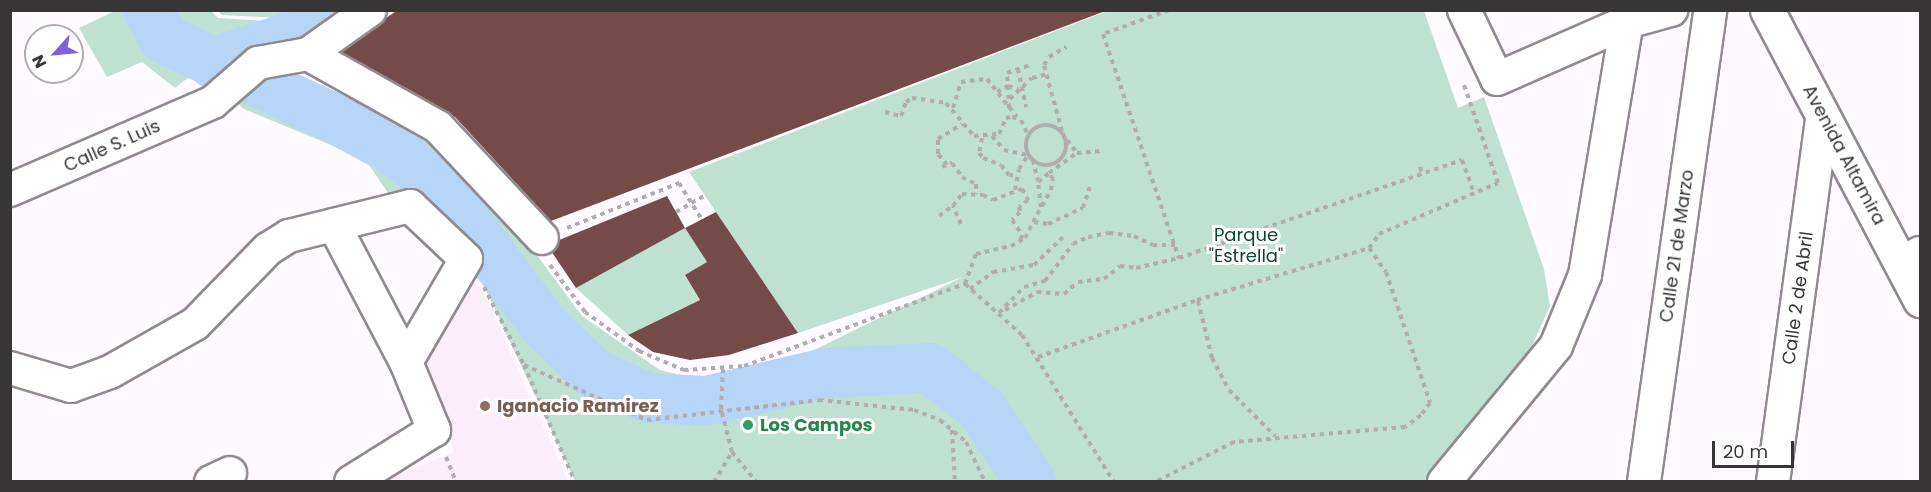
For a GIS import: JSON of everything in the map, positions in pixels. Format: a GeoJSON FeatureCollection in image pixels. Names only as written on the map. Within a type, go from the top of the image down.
{"type":"FeatureCollection","features":[{"type":"Feature","properties":{"kind":"street"},"geometry":{"type":"LineString","coordinates":[[370,10],[308,54],[438,128],[543,247]]}},
{"type":"Feature","properties":{"kind":"street"},"geometry":{"type":"LineString","coordinates":[[1464,10],[1497,80],[1627,22],[1671,10]]}},
{"type":"Feature","properties":{"kind":"street","name":"Calle 21 de Marzo"},"geometry":{"type":"LineString","coordinates":[[1644,482],[1710,10]]}},
{"type":"Feature","properties":{"kind":"street","name":"Avenida Altamira"},"geometry":{"type":"LineString","coordinates":[[1767,10],[1823,114],[1911,258],[1920,300]]}},
{"type":"Feature","properties":{"kind":"street"},"geometry":{"type":"LineString","coordinates":[[1444,482],[1556,346],[1585,275],[1627,22]]}},
{"type":"Feature","properties":{"kind":"street","name":"Calle S. Luis"},"geometry":{"type":"LineString","coordinates":[[10,190],[218,95],[254,67],[308,54]]}},
{"type":"Feature","properties":{"kind":"street","name":"Calle 2 de Abril"},"geometry":{"type":"LineString","coordinates":[[1773,482],[1823,114]]}},
{"type":"Feature","properties":{"kind":"street"},"geometry":{"type":"LineString","coordinates":[[10,368],[71,386],[110,372],[195,324],[268,249],[290,236],[410,206],[466,259],[406,362]]}},
{"type":"Feature","properties":{"kind":"street"},"geometry":{"type":"LineString","coordinates":[[334,225],[406,362],[434,430],[351,482]]}},
{"type":"Feature","properties":{"kind":"path"},"geometry":{"type":"LineString","coordinates":[[1170,10],[1102,34],[1179,258]]}},
{"type":"Feature","properties":{"kind":"path"},"geometry":{"type":"LineString","coordinates":[[1066,47],[1049,57],[1044,65],[1062,132],[1077,153]]}},
{"type":"Feature","properties":{"kind":"path"},"geometry":{"type":"LineString","coordinates":[[1010,109],[1007,73],[1030,64]]}},
{"type":"Feature","properties":{"kind":"path"},"geometry":{"type":"LineString","coordinates":[[1018,69],[1024,84],[1026,108]]}},
{"type":"Feature","properties":{"kind":"path"},"geometry":{"type":"LineString","coordinates":[[1009,100],[1024,84],[1048,74]]}},
{"type":"Feature","properties":{"kind":"path"},"geometry":{"type":"LineString","coordinates":[[953,108],[961,82],[987,79],[1017,117],[1028,135],[1028,154],[1017,175],[1016,190]]}},
{"type":"Feature","properties":{"kind":"path"},"geometry":{"type":"LineString","coordinates":[[997,93],[1008,86],[1018,89]]}},
{"type":"Feature","properties":{"kind":"path"},"geometry":{"type":"LineString","coordinates":[[885,112],[901,116],[906,102],[912,98],[946,103],[953,108],[965,130],[982,138],[999,134],[1006,118],[1017,117]]}},
{"type":"Feature","properties":{"kind":"path"},"geometry":{"type":"LineString","coordinates":[[1038,357],[1197,300],[1369,248],[1379,234],[1498,183],[1471,103]]}},
{"type":"Feature","properties":{"kind":"path"},"geometry":{"type":"LineString","coordinates":[[1028,135],[1037,126],[1050,124],[1058,117]]}},
{"type":"Feature","properties":{"kind":"path"},"geometry":{"type":"LineString","coordinates":[[962,124],[938,139],[938,154],[945,166],[952,163],[962,177],[976,184],[976,194]]}},
{"type":"Feature","properties":{"kind":"path"},"geometry":{"type":"LineString","coordinates":[[1050,124],[1062,132]]}},
{"type":"Feature","properties":{"kind":"path"},"geometry":{"type":"LineString","coordinates":[[992,136],[1004,150],[1028,154],[1032,160],[1041,207]]}},
{"type":"Feature","properties":{"kind":"path"},"geometry":{"type":"LineString","coordinates":[[1032,160],[1044,165],[1057,162],[1066,151],[1065,137]]}},
{"type":"Feature","properties":{"kind":"path"},"geometry":{"type":"LineString","coordinates":[[982,138],[979,153],[983,158],[1001,165],[1009,175],[1017,175]]}},
{"type":"Feature","properties":{"kind":"path"},"geometry":{"type":"LineString","coordinates":[[939,216],[953,206],[962,194],[976,194],[993,201],[1016,190],[1025,190],[1037,185],[1049,173],[1077,153],[1101,151]]}},
{"type":"Feature","properties":{"kind":"path"},"geometry":{"type":"LineString","coordinates":[[999,313],[1036,292],[1064,294],[1078,282],[1104,279],[1120,266],[1136,268],[1179,258],[1462,160],[1474,193]]}},
{"type":"Feature","properties":{"kind":"path"},"geometry":{"type":"LineString","coordinates":[[1420,166],[1422,174]]}},
{"type":"Feature","properties":{"kind":"path"},"geometry":{"type":"LineString","coordinates":[[702,220],[679,183],[543,247],[568,293],[585,312],[639,351],[684,370],[744,366],[964,284],[976,254],[1020,242],[1051,190],[1053,179],[1049,173]]}},
{"type":"Feature","properties":{"kind":"path"},"geometry":{"type":"LineString","coordinates":[[1034,222],[1048,224],[1083,208],[1090,187]]}},
{"type":"Feature","properties":{"kind":"path"},"geometry":{"type":"LineString","coordinates":[[1020,242],[1022,235],[1012,220],[1020,212],[1019,207],[1028,200],[1025,190]]}},
{"type":"Feature","properties":{"kind":"path"},"geometry":{"type":"LineString","coordinates":[[676,212],[705,195]]}},
{"type":"Feature","properties":{"kind":"path"},"geometry":{"type":"LineString","coordinates":[[953,206],[961,224]]}},
{"type":"Feature","properties":{"kind":"path"},"geometry":{"type":"LineString","coordinates":[[999,313],[1024,287],[1045,281],[1072,244],[1088,237],[1109,233],[1134,236],[1154,245],[1175,245]]}},
{"type":"Feature","properties":{"kind":"path"},"geometry":{"type":"LineString","coordinates":[[970,289],[993,272],[1034,265],[1063,237]]}},
{"type":"Feature","properties":{"kind":"path"},"geometry":{"type":"LineString","coordinates":[[1155,482],[1234,442],[1405,427],[1430,403],[1386,272],[1369,248]]}},
{"type":"Feature","properties":{"kind":"path"},"geometry":{"type":"LineString","coordinates":[[466,259],[524,365],[575,482]]}},
{"type":"Feature","properties":{"kind":"path"},"geometry":{"type":"LineString","coordinates":[[964,284],[1017,328],[1038,357],[1114,482]]}},
{"type":"Feature","properties":{"kind":"path"},"geometry":{"type":"LineString","coordinates":[[1197,300],[1212,358],[1229,390],[1276,437]]}},
{"type":"Feature","properties":{"kind":"path"},"geometry":{"type":"LineString","coordinates":[[524,365],[647,420],[721,409],[819,400],[914,410],[940,420],[966,442],[985,482]]}},
{"type":"Feature","properties":{"kind":"path"},"geometry":{"type":"LineString","coordinates":[[723,369],[721,409],[732,452],[756,482]]}},
{"type":"Feature","properties":{"kind":"path"},"geometry":{"type":"LineString","coordinates":[[952,430],[955,482]]}},
{"type":"Feature","properties":{"kind":"path"},"geometry":{"type":"LineString","coordinates":[[714,482],[732,452]]}},
{"type":"Feature","properties":{"kind":"shaded area","name":"Iganacio Ramirez"},"geometry":{"type":"Polygon","coordinates":[[[468,272],[486,298],[568,481],[382,481],[454,452],[417,359],[468,272]]]}},
{"type":"Feature","properties":{"kind":"green space","name":"Parque \"Estrella\""},"geometry":{"type":"Polygon","coordinates":[[[115,11],[211,11],[218,18],[283,22],[303,11],[323,11],[302,28],[215,54],[424,134],[533,250],[582,316],[660,370],[693,378],[747,372],[812,351],[963,277],[798,333],[689,172],[1108,11],[1424,11],[1458,108],[1484,97],[1544,269],[1550,306],[1503,411],[1444,481],[575,481],[485,288],[499,281],[458,232],[388,193],[365,159],[244,109],[199,69],[175,88],[142,62],[107,77],[84,37],[84,26],[115,11]]]}},
{"type":"Feature","properties":{"kind":"green space"},"geometry":{"type":"Polygon","coordinates":[[[218,11],[295,11],[281,18],[222,15],[218,11]]]}},
{"type":"Feature","properties":{"kind":"green space"},"geometry":{"type":"Polygon","coordinates":[[[685,228],[707,262],[685,276],[700,300],[628,335],[576,288],[685,228]]]}},
{"type":"Feature","properties":{"kind":"building"},"geometry":{"type":"Polygon","coordinates":[[[398,10],[1108,10],[551,221],[455,117],[336,51],[398,10]]]}},
{"type":"Feature","properties":{"kind":"building"},"geometry":{"type":"Polygon","coordinates":[[[667,196],[685,228],[576,288],[547,245],[667,196]]]}},
{"type":"Feature","properties":{"kind":"building"},"geometry":{"type":"Polygon","coordinates":[[[716,212],[798,333],[729,355],[690,360],[653,352],[628,335],[700,300],[685,275],[707,262],[685,228],[716,212]]]}},
{"type":"Feature","properties":{"kind":"waterway"},"geometry":{"type":"LineString","coordinates":[[148,10],[164,39],[338,120],[395,151],[441,188],[543,324],[593,373],[648,398],[706,401],[825,373],[930,368],[981,408],[1031,482]]}},
{"type":"Feature","properties":{"kind":"waterway"},"geometry":{"type":"LineString","coordinates":[[212,63],[305,32],[331,10]]}},
{"type":"Feature","properties":{"kind":"place","name":"Iganacio Ramirez"},"geometry":{"type":"Point","coordinates":[485,406]}},
{"type":"Feature","properties":{"kind":"place","name":"Los Campos"},"geometry":{"type":"Point","coordinates":[748,425]}}]}
